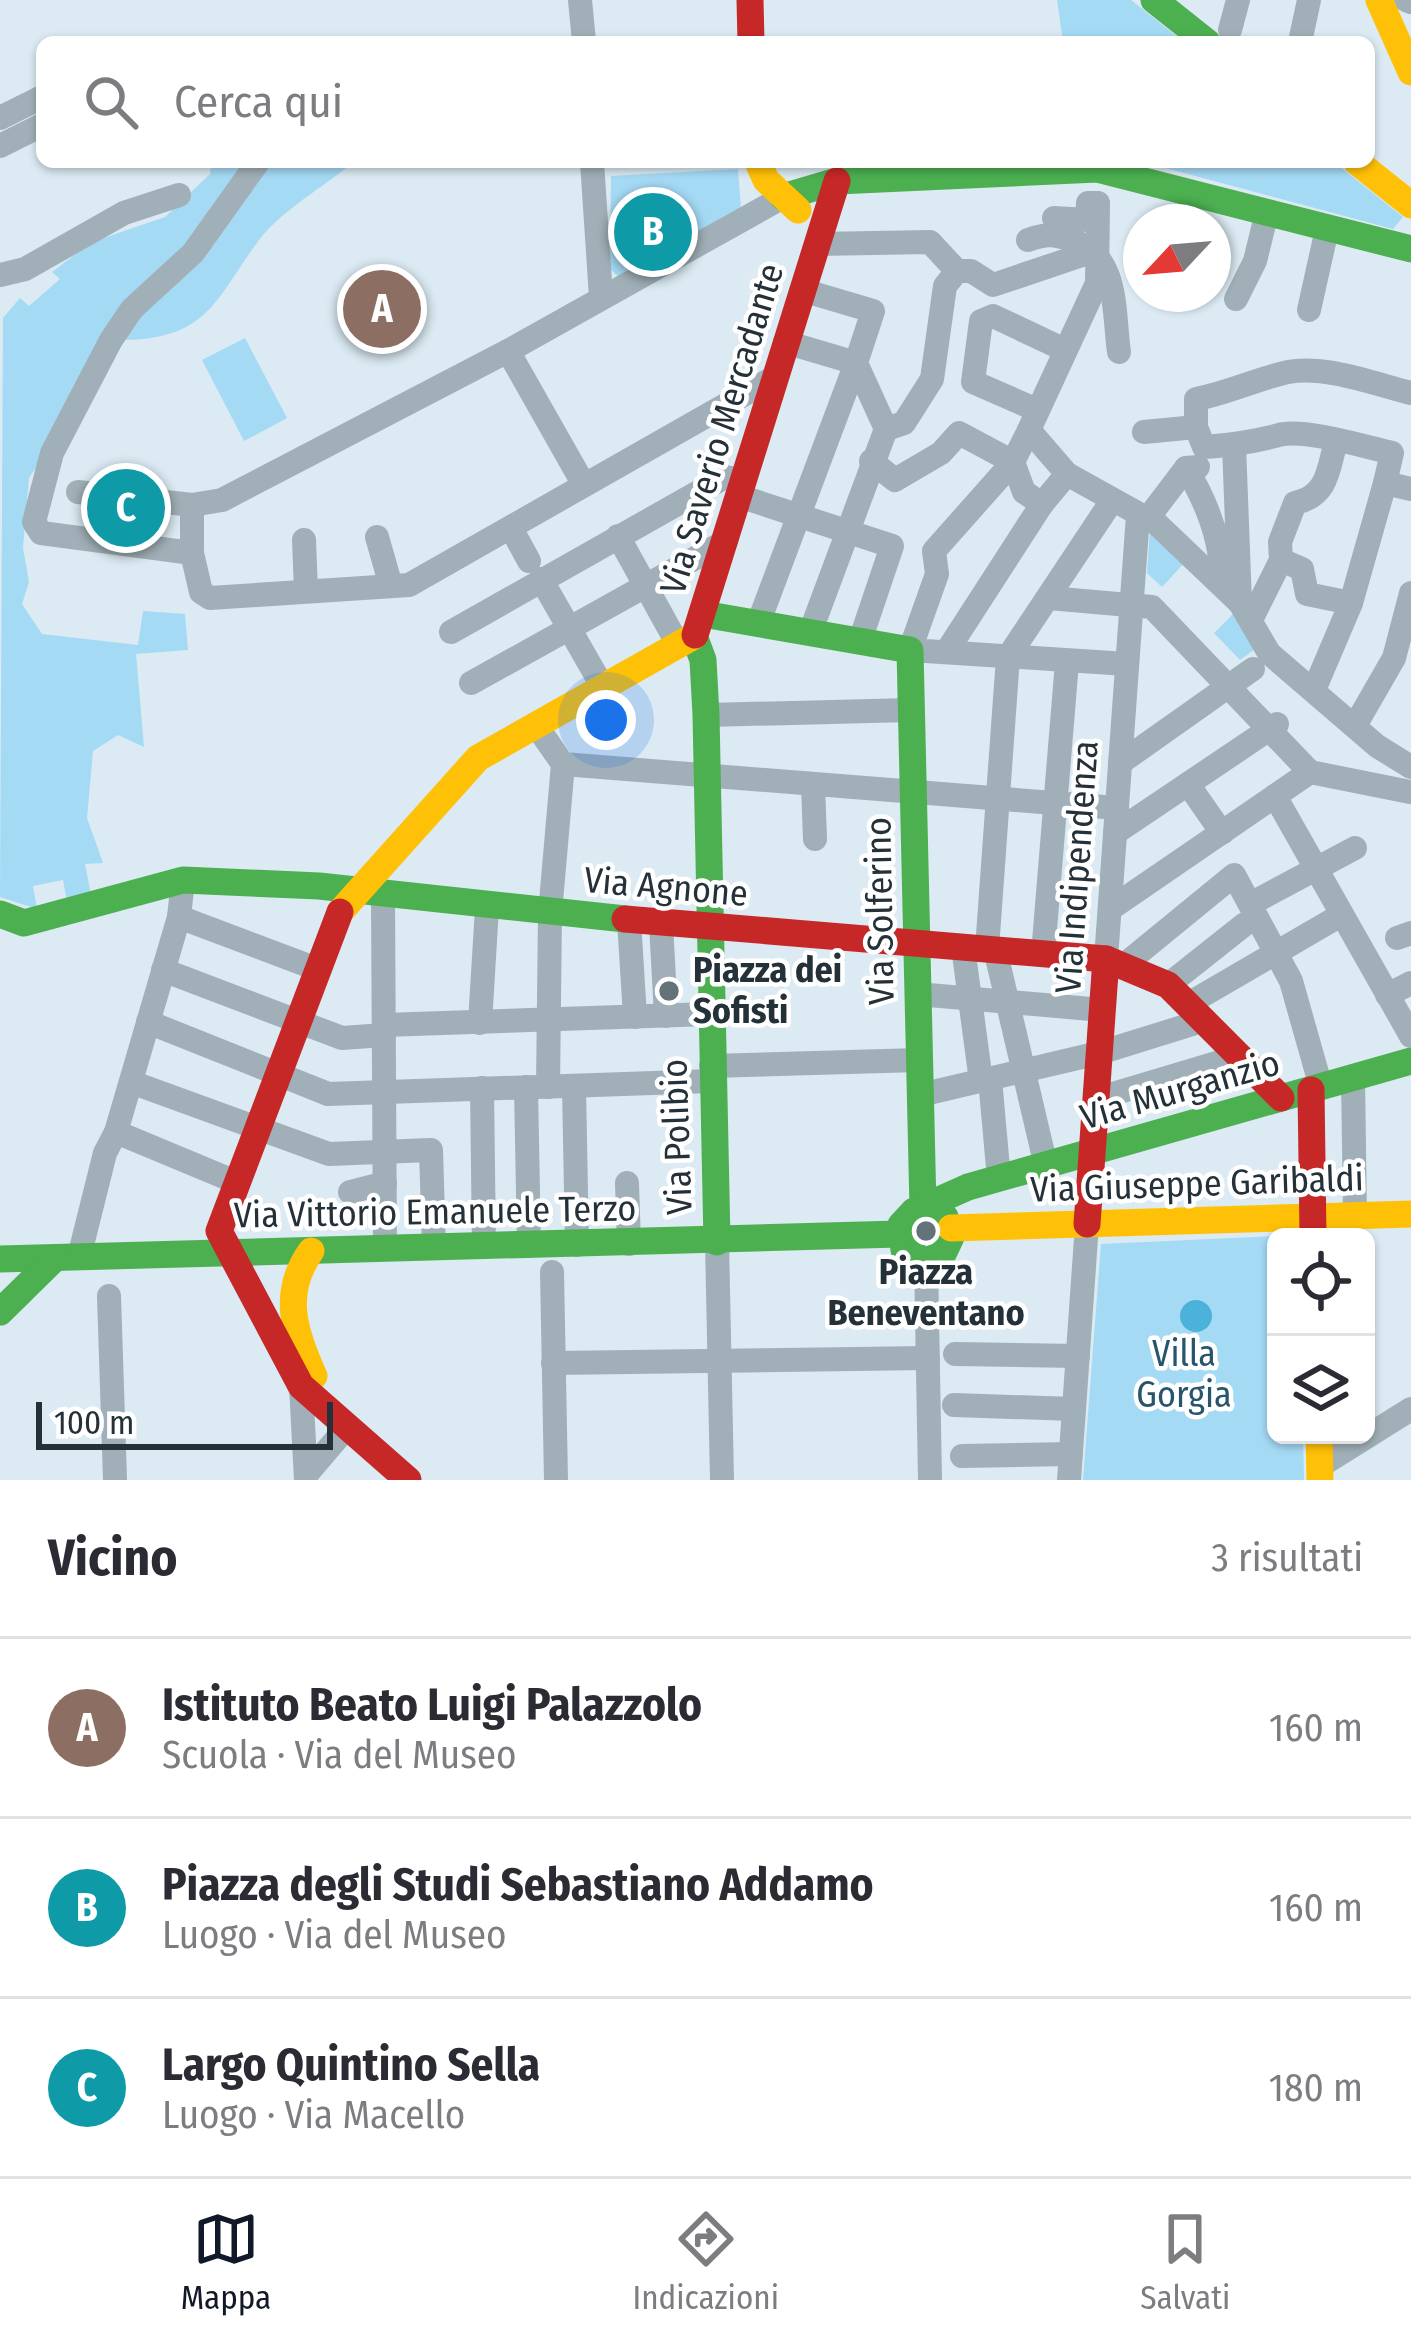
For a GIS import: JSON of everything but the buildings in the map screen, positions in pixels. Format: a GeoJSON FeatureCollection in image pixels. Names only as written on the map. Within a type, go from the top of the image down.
{"type":"FeatureCollection","features":[{"type":"Feature","properties":{"kind":"main road"},"geometry":{"type":"LineString","coordinates":[[749,0],[751,36]]}},
{"type":"Feature","properties":{"kind":"main road"},"geometry":{"type":"LineString","coordinates":[[1154,0],[1218,36]]}},
{"type":"Feature","properties":{"kind":"main road"},"geometry":{"type":"LineString","coordinates":[[1379,0],[1411,72]]}},
{"type":"Feature","properties":{"kind":"main road"},"geometry":{"type":"LineString","coordinates":[[762,168],[782,197],[797,209],[817,244]]}},
{"type":"Feature","properties":{"kind":"main road"},"geometry":{"type":"LineString","coordinates":[[1365,168],[1411,205]]}},
{"type":"Feature","properties":{"kind":"main road"},"geometry":{"type":"LineString","coordinates":[[782,197],[837,181],[1096,170],[1411,249]]}},
{"type":"Feature","properties":{"kind":"main road","name":"Via Saverio Mercadante"},"geometry":{"type":"LineString","coordinates":[[226,1253],[219,1232],[338,914],[370,896],[386,863],[478,758],[691,630],[725,541],[837,181]]}},
{"type":"Feature","properties":{"kind":"main road"},"geometry":{"type":"LineString","coordinates":[[691,630],[758,624],[910,650]]}},
{"type":"Feature","properties":{"kind":"main road","name":"Via Polibio"},"geometry":{"type":"LineString","coordinates":[[691,630],[703,660],[706,715],[717,1242]]}},
{"type":"Feature","properties":{"kind":"main road","name":"Via Solferino"},"geometry":{"type":"LineString","coordinates":[[910,650],[926,1208]]}},
{"type":"Feature","properties":{"kind":"main road","name":"Via Agnone"},"geometry":{"type":"LineString","coordinates":[[0,914],[24,922],[183,880],[319,886],[487,908],[1115,962],[1187,1003],[1281,1098]]}},
{"type":"Feature","properties":{"kind":"main road","name":"Via Indipendenza"},"geometry":{"type":"LineString","coordinates":[[1087,1224],[1103,1010],[1115,962]]}},
{"type":"Feature","properties":{"kind":"main road","name":"Via Murganzio"},"geometry":{"type":"LineString","coordinates":[[926,1208],[968,1187],[1411,1061]]}},
{"type":"Feature","properties":{"kind":"main road"},"geometry":{"type":"LineString","coordinates":[[1313,1227],[1316,1088]]}},
{"type":"Feature","properties":{"kind":"main road"},"geometry":{"type":"LineString","coordinates":[[926,1208],[951,1228],[949,1246],[926,1261],[910,1256],[899,1234],[906,1216],[926,1208]]}},
{"type":"Feature","properties":{"kind":"main road","name":"Via Giuseppe Garibaldi"},"geometry":{"type":"LineString","coordinates":[[951,1228],[1087,1224],[1313,1227],[1355,1216],[1411,1214]]}},
{"type":"Feature","properties":{"kind":"main road","name":"Via Vittorio Emanuele Terzo"},"geometry":{"type":"LineString","coordinates":[[3,1259],[899,1234]]}},
{"type":"Feature","properties":{"kind":"main road"},"geometry":{"type":"LineString","coordinates":[[311,1251],[293,1276],[292,1314],[320,1388],[346,1428]]}},
{"type":"Feature","properties":{"kind":"main road"},"geometry":{"type":"LineString","coordinates":[[226,1253],[301,1386],[408,1480]]}},
{"type":"Feature","properties":{"kind":"main road"},"geometry":{"type":"LineString","coordinates":[[180,1255],[251,1298]]}},
{"type":"Feature","properties":{"kind":"main road"},"geometry":{"type":"LineString","coordinates":[[0,1312],[67,1258]]}},
{"type":"Feature","properties":{"kind":"main road"},"geometry":{"type":"LineString","coordinates":[[3,1259],[21,1292]]}},
{"type":"Feature","properties":{"kind":"street"},"geometry":{"type":"LineString","coordinates":[[580,0],[583,36]]}},
{"type":"Feature","properties":{"kind":"street"},"geometry":{"type":"LineString","coordinates":[[1218,36],[1238,0]]}},
{"type":"Feature","properties":{"kind":"street"},"geometry":{"type":"LineString","coordinates":[[1301,36],[1309,0]]}},
{"type":"Feature","properties":{"kind":"street"},"geometry":{"type":"LineString","coordinates":[[0,118],[36,101]]}},
{"type":"Feature","properties":{"kind":"street"},"geometry":{"type":"LineString","coordinates":[[0,146],[36,128]]}},
{"type":"Feature","properties":{"kind":"street"},"geometry":{"type":"LineString","coordinates":[[192,553],[57,539],[41,533],[34,522],[52,453],[111,340],[132,309],[193,254],[254,168]]}},
{"type":"Feature","properties":{"kind":"street"},"geometry":{"type":"LineString","coordinates":[[592,168],[601,297]]}},
{"type":"Feature","properties":{"kind":"street"},"geometry":{"type":"LineString","coordinates":[[0,274],[25,269],[124,213],[179,195]]}},
{"type":"Feature","properties":{"kind":"street"},"geometry":{"type":"LineString","coordinates":[[78,492],[192,506],[222,500],[508,351],[782,197]]}},
{"type":"Feature","properties":{"kind":"street"},"geometry":{"type":"LineString","coordinates":[[1054,218],[1087,220],[1088,203],[1098,203],[1097,283],[1033,420],[1003,456],[962,525],[934,551],[938,562],[910,650],[1127,664]]}},
{"type":"Feature","properties":{"kind":"street"},"geometry":{"type":"LineString","coordinates":[[1236,299],[1255,261],[1268,212]]}},
{"type":"Feature","properties":{"kind":"street"},"geometry":{"type":"LineString","coordinates":[[1309,310],[1328,229]]}},
{"type":"Feature","properties":{"kind":"street"},"geometry":{"type":"LineString","coordinates":[[1028,239],[1051,232],[1097,250],[1106,263],[1119,352]]}},
{"type":"Feature","properties":{"kind":"street"},"geometry":{"type":"LineString","coordinates":[[817,244],[930,242],[957,271],[971,271],[993,285],[1097,250]]}},
{"type":"Feature","properties":{"kind":"street"},"geometry":{"type":"LineString","coordinates":[[810,633],[886,429],[904,423],[932,380],[945,286],[957,271]]}},
{"type":"Feature","properties":{"kind":"street"},"geometry":{"type":"LineString","coordinates":[[758,624],[873,311],[802,290]]}},
{"type":"Feature","properties":{"kind":"street"},"geometry":{"type":"LineString","coordinates":[[1065,350],[993,316],[981,321],[973,382],[1033,420],[1067,474],[1143,516],[1221,583],[1246,610],[1269,653],[1356,724],[1411,788]]}},
{"type":"Feature","properties":{"kind":"street"},"geometry":{"type":"LineString","coordinates":[[785,341],[856,363],[886,429]]}},
{"type":"Feature","properties":{"kind":"street"},"geometry":{"type":"LineString","coordinates":[[508,351],[584,485]]}},
{"type":"Feature","properties":{"kind":"street"},"geometry":{"type":"LineString","coordinates":[[1221,583],[1222,562],[1197,452],[1196,399],[1247,389],[1290,372],[1348,377],[1411,393]]}},
{"type":"Feature","properties":{"kind":"street"},"geometry":{"type":"LineString","coordinates":[[192,506],[192,553],[201,592],[210,598],[410,585],[773,378]]}},
{"type":"Feature","properties":{"kind":"street"},"geometry":{"type":"LineString","coordinates":[[1144,432],[1197,452],[1264,443],[1280,434],[1392,453],[1351,603],[1314,690]]}},
{"type":"Feature","properties":{"kind":"street"},"geometry":{"type":"LineString","coordinates":[[871,461],[895,480],[940,453],[959,433],[1003,456],[1024,492],[1042,504]]}},
{"type":"Feature","properties":{"kind":"street"},"geometry":{"type":"LineString","coordinates":[[1246,610],[1281,560],[1280,542],[1295,503],[1313,499],[1322,490],[1336,441]]}},
{"type":"Feature","properties":{"kind":"street"},"geometry":{"type":"LineString","coordinates":[[1234,445],[1246,610]]}},
{"type":"Feature","properties":{"kind":"street"},"geometry":{"type":"LineString","coordinates":[[1143,516],[1197,452]]}},
{"type":"Feature","properties":{"kind":"street"},"geometry":{"type":"LineString","coordinates":[[947,651],[1042,504],[1067,474]]}},
{"type":"Feature","properties":{"kind":"street"},"geometry":{"type":"LineString","coordinates":[[452,632],[535,570],[618,536],[725,477],[797,515],[892,546],[860,641]]}},
{"type":"Feature","properties":{"kind":"street"},"geometry":{"type":"LineString","coordinates":[[1385,483],[1411,489]]}},
{"type":"Feature","properties":{"kind":"street"},"geometry":{"type":"LineString","coordinates":[[999,1179],[970,999],[982,948],[1008,657],[1112,502]]}},
{"type":"Feature","properties":{"kind":"street","name":"Via Indipendenza"},"geometry":{"type":"LineString","coordinates":[[1115,962],[1110,910],[1132,601],[1143,516]]}},
{"type":"Feature","properties":{"kind":"street"},"geometry":{"type":"LineString","coordinates":[[511,528],[601,684]]}},
{"type":"Feature","properties":{"kind":"street"},"geometry":{"type":"LineString","coordinates":[[618,536],[645,584],[691,630]]}},
{"type":"Feature","properties":{"kind":"street"},"geometry":{"type":"LineString","coordinates":[[377,537],[391,586]]}},
{"type":"Feature","properties":{"kind":"street"},"geometry":{"type":"LineString","coordinates":[[304,540],[306,591]]}},
{"type":"Feature","properties":{"kind":"street"},"geometry":{"type":"LineString","coordinates":[[471,683],[725,541]]}},
{"type":"Feature","properties":{"kind":"street"},"geometry":{"type":"LineString","coordinates":[[1281,560],[1302,569],[1307,594],[1351,603]]}},
{"type":"Feature","properties":{"kind":"street"},"geometry":{"type":"LineString","coordinates":[[1356,724],[1394,658],[1411,593]]}},
{"type":"Feature","properties":{"kind":"street"},"geometry":{"type":"LineString","coordinates":[[1049,598],[1132,601],[1152,607],[1227,688],[1274,725],[1310,772]]}},
{"type":"Feature","properties":{"kind":"street"},"geometry":{"type":"LineString","coordinates":[[1043,954],[1067,662]]}},
{"type":"Feature","properties":{"kind":"street"},"geometry":{"type":"LineString","coordinates":[[1120,763],[1253,669]]}},
{"type":"Feature","properties":{"kind":"street"},"geometry":{"type":"LineString","coordinates":[[706,715],[911,710]]}},
{"type":"Feature","properties":{"kind":"street"},"geometry":{"type":"LineString","coordinates":[[529,1246],[563,764],[535,724]]}},
{"type":"Feature","properties":{"kind":"street"},"geometry":{"type":"LineString","coordinates":[[563,764],[706,779],[1055,803],[1116,821],[1188,784],[1274,725]]}},
{"type":"Feature","properties":{"kind":"street"},"geometry":{"type":"LineString","coordinates":[[1110,910],[1310,772],[1411,788]]}},
{"type":"Feature","properties":{"kind":"street"},"geometry":{"type":"LineString","coordinates":[[1188,784],[1222,833]]}},
{"type":"Feature","properties":{"kind":"street"},"geometry":{"type":"LineString","coordinates":[[813,785],[815,839]]}},
{"type":"Feature","properties":{"kind":"street"},"geometry":{"type":"LineString","coordinates":[[1275,796],[1411,1036]]}},
{"type":"Feature","properties":{"kind":"street"},"geometry":{"type":"LineString","coordinates":[[1187,1003],[1248,913],[1354,848]]}},
{"type":"Feature","properties":{"kind":"street"},"geometry":{"type":"LineString","coordinates":[[1115,962],[1234,875],[1248,913],[1277,951],[1316,1088]]}},
{"type":"Feature","properties":{"kind":"street"},"geometry":{"type":"LineString","coordinates":[[67,1258],[116,1132],[178,917],[183,880]]}},
{"type":"Feature","properties":{"kind":"street"},"geometry":{"type":"LineString","coordinates":[[370,896],[384,1030],[386,1250]]}},
{"type":"Feature","properties":{"kind":"street"},"geometry":{"type":"LineString","coordinates":[[480,1023],[487,908]]}},
{"type":"Feature","properties":{"kind":"street"},"geometry":{"type":"LineString","coordinates":[[920,1095],[1100,1053],[1341,916]]}},
{"type":"Feature","properties":{"kind":"street"},"geometry":{"type":"LineString","coordinates":[[178,917],[317,969]]}},
{"type":"Feature","properties":{"kind":"street"},"geometry":{"type":"LineString","coordinates":[[623,1018],[628,920]]}},
{"type":"Feature","properties":{"kind":"street"},"geometry":{"type":"LineString","coordinates":[[662,924],[666,1016]]}},
{"type":"Feature","properties":{"kind":"street"},"geometry":{"type":"LineString","coordinates":[[982,948],[1007,1002],[1046,1166]]}},
{"type":"Feature","properties":{"kind":"street"},"geometry":{"type":"LineString","coordinates":[[163,970],[342,1038],[384,1030],[547,1020],[666,1016],[709,1022]]}},
{"type":"Feature","properties":{"kind":"street"},"geometry":{"type":"LineString","coordinates":[[1387,994],[1411,983]]}},
{"type":"Feature","properties":{"kind":"street"},"geometry":{"type":"LineString","coordinates":[[917,994],[1103,1010]]}},
{"type":"Feature","properties":{"kind":"street"},"geometry":{"type":"LineString","coordinates":[[148,1022],[328,1094],[574,1086],[919,1060]]}},
{"type":"Feature","properties":{"kind":"street"},"geometry":{"type":"LineString","coordinates":[[1096,1099],[1240,1056]]}},
{"type":"Feature","properties":{"kind":"street"},"geometry":{"type":"LineString","coordinates":[[1353,1078],[1355,1216]]}},
{"type":"Feature","properties":{"kind":"street"},"geometry":{"type":"LineString","coordinates":[[131,1082],[328,1154],[431,1150],[434,1248]]}},
{"type":"Feature","properties":{"kind":"street"},"geometry":{"type":"LineString","coordinates":[[574,1086],[577,1245]]}},
{"type":"Feature","properties":{"kind":"street"},"geometry":{"type":"LineString","coordinates":[[482,1088],[484,1247]]}},
{"type":"Feature","properties":{"kind":"street"},"geometry":{"type":"LineString","coordinates":[[116,1132],[236,1182]]}},
{"type":"Feature","properties":{"kind":"street"},"geometry":{"type":"LineString","coordinates":[[350,1192],[385,1183]]}},
{"type":"Feature","properties":{"kind":"street"},"geometry":{"type":"LineString","coordinates":[[627,1183],[629,1244]]}},
{"type":"Feature","properties":{"kind":"street"},"geometry":{"type":"LineString","coordinates":[[962,1456],[1070,1467],[1087,1224]]}},
{"type":"Feature","properties":{"kind":"street"},"geometry":{"type":"LineString","coordinates":[[717,1242],[722,1480]]}},
{"type":"Feature","properties":{"kind":"street"},"geometry":{"type":"LineString","coordinates":[[926,1261],[930,1480]]}},
{"type":"Feature","properties":{"kind":"street"},"geometry":{"type":"LineString","coordinates":[[552,1272],[556,1480]]}},
{"type":"Feature","properties":{"kind":"street"},"geometry":{"type":"LineString","coordinates":[[109,1296],[115,1480]]}},
{"type":"Feature","properties":{"kind":"street"},"geometry":{"type":"LineString","coordinates":[[955,1354],[1078,1356]]}},
{"type":"Feature","properties":{"kind":"street"},"geometry":{"type":"LineString","coordinates":[[553,1364],[928,1358]]}},
{"type":"Feature","properties":{"kind":"street"},"geometry":{"type":"LineString","coordinates":[[301,1386],[306,1477]]}},
{"type":"Feature","properties":{"kind":"street"},"geometry":{"type":"LineString","coordinates":[[955,1405],[1074,1409]]}},
{"type":"Feature","properties":{"kind":"street"},"geometry":{"type":"LineString","coordinates":[[1320,1473],[1411,1409]]}},
{"type":"Feature","properties":{"kind":"street"},"geometry":{"type":"LineString","coordinates":[[306,1477],[346,1428]]}},
{"type":"Feature","properties":{"kind":"green space"},"geometry":{"type":"Polygon","coordinates":[[[1057,0],[1131,0],[1176,36],[1062,36],[1057,0]]]}},
{"type":"Feature","properties":{"kind":"green space"},"geometry":{"type":"Polygon","coordinates":[[[210,168],[246,168],[170,268],[29,478],[23,548],[29,582],[22,604],[42,634],[138,645],[143,611],[185,614],[188,650],[136,654],[144,747],[118,735],[93,751],[87,818],[103,863],[85,864],[91,895],[67,901],[63,880],[33,886],[37,909],[0,897],[3,318],[20,298],[29,306],[60,279],[52,272],[92,242],[165,217],[210,174],[210,168]]]}},
{"type":"Feature","properties":{"kind":"green space"},"geometry":{"type":"Polygon","coordinates":[[[266,168],[346,168],[268,229],[220,297],[193,323],[154,338],[126,340],[156,295],[266,168]]]}},
{"type":"Feature","properties":{"kind":"green space"},"geometry":{"type":"Polygon","coordinates":[[[1165,168],[1342,168],[1403,217],[1393,229],[1165,168]]]}},
{"type":"Feature","properties":{"kind":"green space"},"geometry":{"type":"Polygon","coordinates":[[[738,169],[741,209],[618,276],[610,269],[611,176],[738,169]]]}},
{"type":"Feature","properties":{"kind":"green space"},"geometry":{"type":"Polygon","coordinates":[[[245,338],[287,418],[244,441],[202,360],[245,338]]]}},
{"type":"Feature","properties":{"kind":"green space"},"geometry":{"type":"Polygon","coordinates":[[[1150,529],[1186,561],[1162,587],[1147,573],[1150,529]]]}},
{"type":"Feature","properties":{"kind":"green space"},"geometry":{"type":"Polygon","coordinates":[[[1237,610],[1258,647],[1240,660],[1214,633],[1237,610]]]}},
{"type":"Feature","properties":{"kind":"green space","name":"Villa Gorgia"},"geometry":{"type":"Polygon","coordinates":[[[1267,1236],[1267,1444],[1303,1444],[1304,1480],[1083,1480],[1101,1244],[1267,1236]]]}},
{"type":"Feature","properties":{"kind":"shaded area"},"geometry":{"type":"Polygon","coordinates":[[[1196,1300],[1208,1304],[1212,1316],[1208,1328],[1196,1332],[1184,1328],[1180,1316],[1184,1304],[1196,1300]]]}},
{"type":"Feature","properties":{"kind":"traffic: fast"},"geometry":{"type":"LineString","coordinates":[[1154,0],[1199,36]]}},
{"type":"Feature","properties":{"kind":"traffic: fast"},"geometry":{"type":"LineString","coordinates":[[783,197],[837,181],[1097,169],[1411,249]]}},
{"type":"Feature","properties":{"kind":"traffic: fast"},"geometry":{"type":"LineString","coordinates":[[703,614],[910,650],[923,1208]]}},
{"type":"Feature","properties":{"kind":"traffic: fast"},"geometry":{"type":"LineString","coordinates":[[694,636],[703,660],[706,715],[717,1242]]}},
{"type":"Feature","properties":{"kind":"traffic: fast"},"geometry":{"type":"LineString","coordinates":[[0,914],[24,923],[183,880],[319,886],[625,919]]}},
{"type":"Feature","properties":{"kind":"traffic: fast"},"geometry":{"type":"LineString","coordinates":[[930,1208],[945,1217],[951,1237],[943,1254],[926,1261],[904,1250],[901,1225],[914,1211],[968,1187],[1411,1061]]}},
{"type":"Feature","properties":{"kind":"traffic: fast"},"geometry":{"type":"LineString","coordinates":[[0,1259],[899,1234]]}},
{"type":"Feature","properties":{"kind":"traffic: fast"},"geometry":{"type":"LineString","coordinates":[[0,1312],[55,1258]]}},
{"type":"Feature","properties":{"kind":"traffic: slow"},"geometry":{"type":"LineString","coordinates":[[1379,0],[1411,72]]}},
{"type":"Feature","properties":{"kind":"traffic: slow"},"geometry":{"type":"LineString","coordinates":[[761,168],[766,180],[798,210]]}},
{"type":"Feature","properties":{"kind":"traffic: slow"},"geometry":{"type":"LineString","coordinates":[[1365,168],[1411,205]]}},
{"type":"Feature","properties":{"kind":"traffic: slow"},"geometry":{"type":"LineString","coordinates":[[340,912],[478,758],[694,636]]}},
{"type":"Feature","properties":{"kind":"traffic: slow"},"geometry":{"type":"LineString","coordinates":[[951,1228],[1411,1214]]}},
{"type":"Feature","properties":{"kind":"traffic: slow"},"geometry":{"type":"LineString","coordinates":[[311,1251],[293,1297],[296,1328],[314,1376]]}},
{"type":"Feature","properties":{"kind":"traffic: slow"},"geometry":{"type":"LineString","coordinates":[[1319,1444],[1320,1480]]}},
{"type":"Feature","properties":{"kind":"traffic: jam"},"geometry":{"type":"LineString","coordinates":[[750,0],[751,36]]}},
{"type":"Feature","properties":{"kind":"traffic: jam"},"geometry":{"type":"LineString","coordinates":[[695,635],[837,181]]}},
{"type":"Feature","properties":{"kind":"traffic: jam"},"geometry":{"type":"LineString","coordinates":[[340,912],[219,1231],[301,1386],[408,1480]]}},
{"type":"Feature","properties":{"kind":"traffic: jam"},"geometry":{"type":"LineString","coordinates":[[625,919],[1106,959],[1168,985],[1281,1098]]}},
{"type":"Feature","properties":{"kind":"traffic: jam"},"geometry":{"type":"LineString","coordinates":[[1087,1224],[1106,959]]}},
{"type":"Feature","properties":{"kind":"traffic: jam"},"geometry":{"type":"LineString","coordinates":[[1311,1090],[1313,1228]]}},
{"type":"Feature","properties":{"kind":"place","name":"Piazza degli Studi Sebastiano Addamo"},"geometry":{"type":"Point","coordinates":[653,232]}},
{"type":"Feature","properties":{"kind":"place","name":"Istituto Beato Luigi Palazzolo"},"geometry":{"type":"Point","coordinates":[382,309]}},
{"type":"Feature","properties":{"kind":"place","name":"Largo Quintino Sella"},"geometry":{"type":"Point","coordinates":[126,508]}},
{"type":"Feature","properties":{"kind":"place","name":"Piazza dei Sofisti"},"geometry":{"type":"Point","coordinates":[669,991]}},
{"type":"Feature","properties":{"kind":"place","name":"Piazza Beneventano"},"geometry":{"type":"Point","coordinates":[926,1231]}}]}
